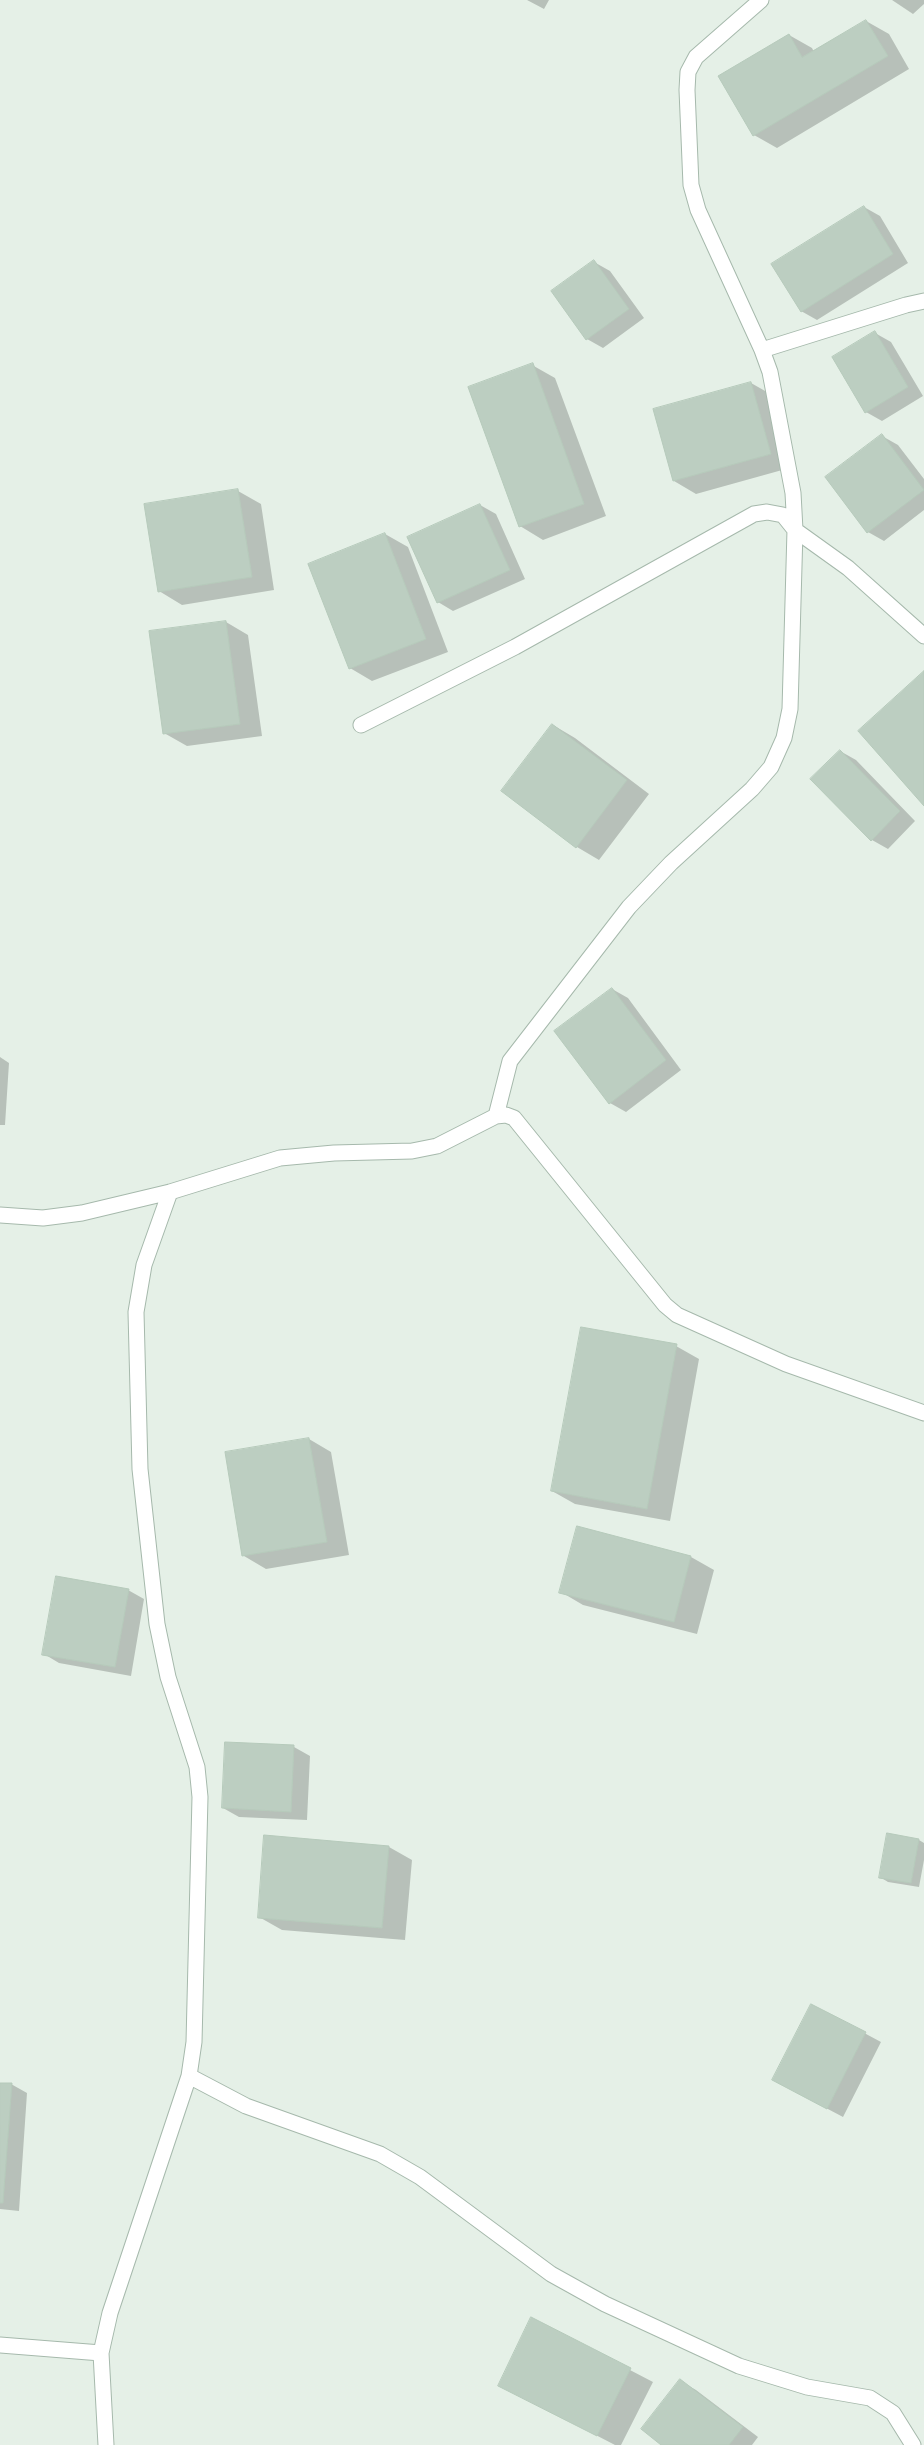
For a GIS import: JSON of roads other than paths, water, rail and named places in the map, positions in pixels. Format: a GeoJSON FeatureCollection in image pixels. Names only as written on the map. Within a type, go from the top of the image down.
{"type":"FeatureCollection","features":[{"type":"Feature","properties":{"kind":"street"},"geometry":{"type":"LineString","coordinates":[[496,1116],[510,1061],[629,907],[671,863],[752,789],[771,767],[784,738],[790,709],[795,530],[793,493],[770,372],[762,350],[698,210],[691,185],[686,90],[688,72],[696,57],[761,0]]}},
{"type":"Feature","properties":{"kind":"street"},"geometry":{"type":"LineString","coordinates":[[762,350],[906,304],[924,301]]}},
{"type":"Feature","properties":{"kind":"street"},"geometry":{"type":"LineString","coordinates":[[361,725],[515,647],[754,514],[767,512],[783,515],[795,530],[848,568],[924,636]]}},
{"type":"Feature","properties":{"kind":"street"},"geometry":{"type":"LineString","coordinates":[[0,1215],[43,1218],[82,1213],[170,1192],[280,1158],[334,1153],[412,1152],[437,1146],[496,1116],[506,1115],[514,1118],[660,1298],[677,1316],[786,1364],[924,1413]]}},
{"type":"Feature","properties":{"kind":"street"},"geometry":{"type":"LineString","coordinates":[[106,2445],[101,2353],[110,2313],[189,2076],[194,2042],[200,1797],[197,1767],[168,1676],[157,1624],[140,1469],[136,1312],[144,1265],[170,1192]]}},
{"type":"Feature","properties":{"kind":"street"},"geometry":{"type":"LineString","coordinates":[[189,2076],[246,2106],[380,2154],[420,2177],[551,2274],[605,2304],[740,2366],[806,2386],[870,2398],[893,2414],[913,2445]]}},
{"type":"Feature","properties":{"kind":"street"},"geometry":{"type":"LineString","coordinates":[[0,2345],[101,2353]]}}]}
